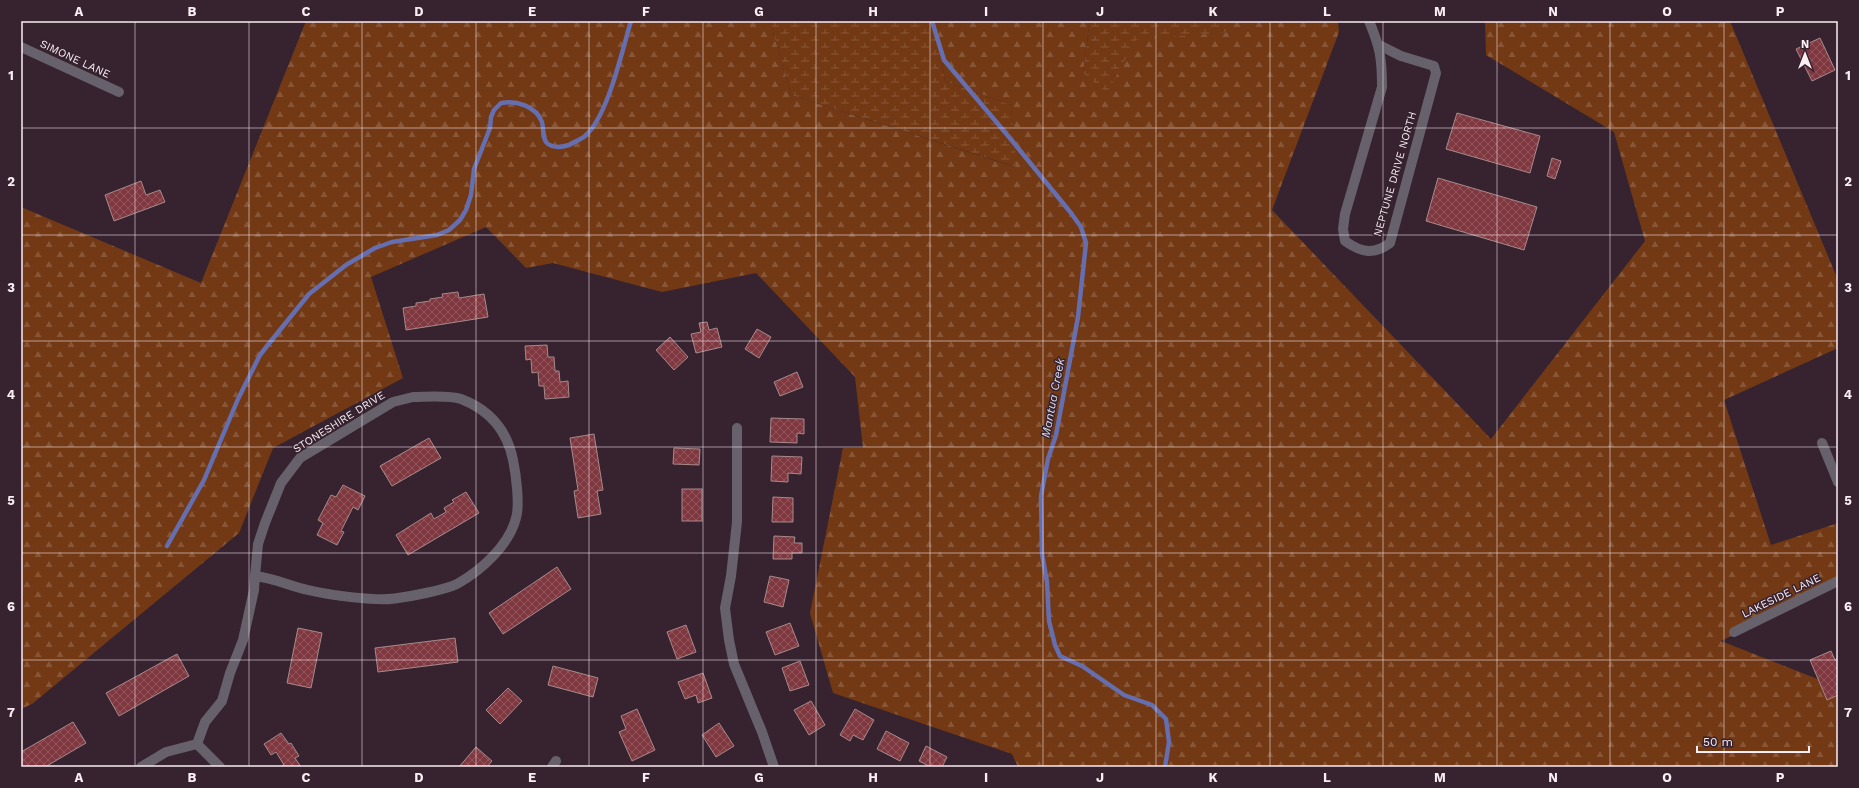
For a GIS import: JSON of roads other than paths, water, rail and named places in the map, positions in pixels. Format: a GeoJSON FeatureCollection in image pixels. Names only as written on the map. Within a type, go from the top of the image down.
{"type":"FeatureCollection","features":[{"type":"Feature","properties":{"kind":"street","name":"NEPTUNE DRIVE NORTH"},"geometry":{"type":"LineString","coordinates":[[1369,21],[1379,45],[1382,65],[1382,87],[1345,214],[1343,229],[1345,241],[1354,247],[1370,251],[1380,250],[1390,243],[1436,73],[1434,66],[1401,56],[1379,45]]}},
{"type":"Feature","properties":{"kind":"street","name":"SIMONE LANE"},"geometry":{"type":"LineString","coordinates":[[21,47],[119,92]]}},
{"type":"Feature","properties":{"kind":"street","name":"STONESHIRE DRIVE"},"geometry":{"type":"LineString","coordinates":[[197,744],[205,722],[222,701],[230,673],[243,640],[254,590],[255,576],[258,544],[265,523],[281,483],[300,458],[393,402],[413,397],[460,398],[481,408],[502,429],[510,445],[515,468],[517,516],[511,534],[493,555],[478,569],[456,584],[396,599],[364,598],[307,590],[270,578],[255,576]]}},
{"type":"Feature","properties":{"kind":"street"},"geometry":{"type":"LineString","coordinates":[[737,428],[737,522],[732,576],[725,608],[734,664],[762,732],[774,767]]}},
{"type":"Feature","properties":{"kind":"street"},"geometry":{"type":"LineString","coordinates":[[1822,443],[1838,482]]}},
{"type":"Feature","properties":{"kind":"street","name":"LAKESIDE LANE"},"geometry":{"type":"LineString","coordinates":[[1734,632],[1838,581]]}},
{"type":"Feature","properties":{"kind":"street"},"geometry":{"type":"LineString","coordinates":[[141,767],[166,752],[197,744],[220,767]]}},
{"type":"Feature","properties":{"kind":"waterway"},"geometry":{"type":"LineString","coordinates":[[167,546],[204,480],[238,399],[260,355],[309,294],[346,265],[375,248],[392,242],[437,235],[449,230],[460,220],[466,210],[471,195],[474,169],[490,128],[491,117],[494,110],[501,103],[519,103],[535,112],[542,122],[545,140],[550,145],[558,147],[567,146],[585,136],[601,114],[619,65],[631,21]]}},
{"type":"Feature","properties":{"kind":"waterway","name":"Mantua Creek"},"geometry":{"type":"LineString","coordinates":[[932,21],[944,60],[1071,213],[1081,227],[1086,243],[1078,317],[1056,435],[1048,459],[1041,496],[1042,554],[1047,582],[1049,621],[1055,645],[1060,656],[1082,666],[1124,695],[1152,705],[1166,719],[1169,742],[1165,767]]}}]}
